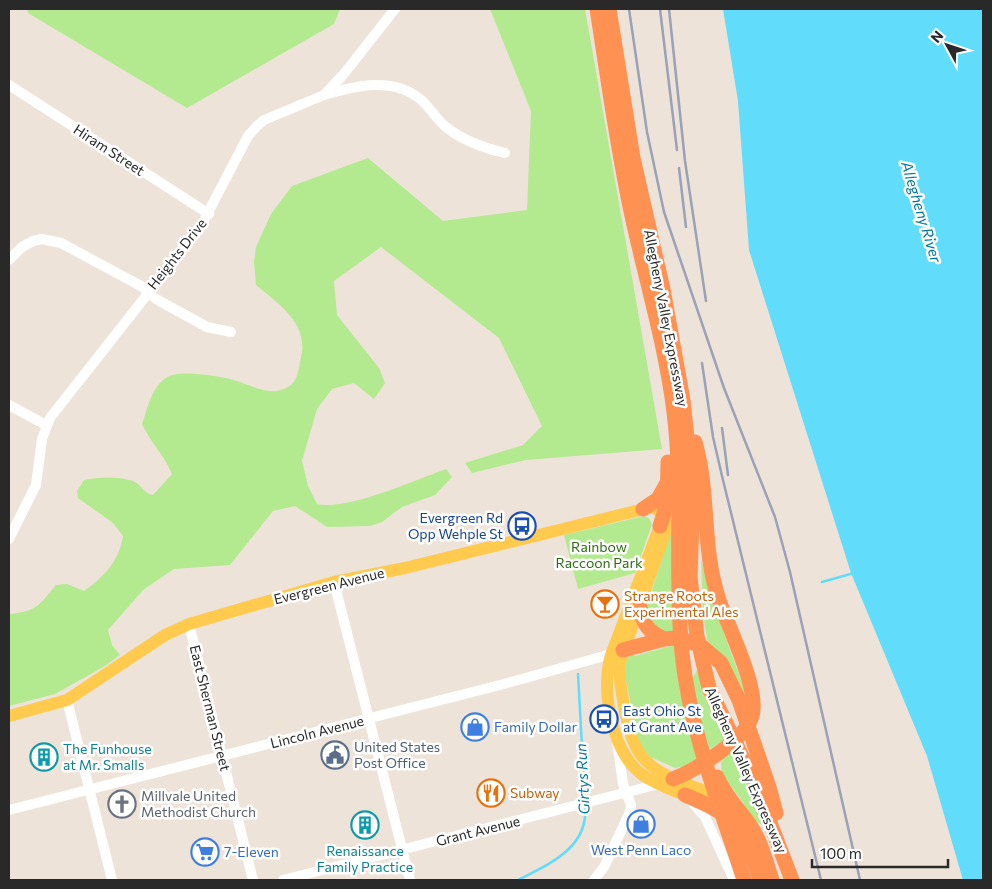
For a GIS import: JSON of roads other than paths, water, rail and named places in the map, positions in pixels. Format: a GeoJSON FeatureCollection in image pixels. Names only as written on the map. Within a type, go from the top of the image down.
{"type":"FeatureCollection","features":[{"type":"Feature","properties":{"kind":"highway","name":"Allegheny Valley Expressway"},"geometry":{"type":"LineString","coordinates":[[598,9],[632,214],[660,335],[674,411],[680,494],[677,588],[682,651],[695,732],[744,880]]}},
{"type":"Feature","properties":{"kind":"highway","name":"Allegheny Valley Expressway"},"geometry":{"type":"LineString","coordinates":[[609,9],[633,158],[663,289],[683,400],[693,494],[690,577],[697,636],[709,688],[727,725],[731,746],[776,827],[791,876]]}},
{"type":"Feature","properties":{"kind":"highway"},"geometry":{"type":"LineString","coordinates":[[632,214],[636,265],[662,398],[669,476],[667,504],[662,520]]}},
{"type":"Feature","properties":{"kind":"highway"},"geometry":{"type":"LineString","coordinates":[[683,400],[701,464],[707,551],[713,582],[746,673],[754,704],[752,717],[742,732],[717,759],[717,777],[735,808],[750,826],[759,844],[772,880]]}},
{"type":"Feature","properties":{"kind":"highway"},"geometry":{"type":"LineString","coordinates":[[643,509],[658,499],[666,488],[669,476]]}},
{"type":"Feature","properties":{"kind":"highway"},"geometry":{"type":"LineString","coordinates":[[640,606],[645,626],[664,639]]}},
{"type":"Feature","properties":{"kind":"highway"},"geometry":{"type":"LineString","coordinates":[[617,653],[664,639],[689,640],[711,652],[721,663],[739,700],[769,787],[776,827]]}},
{"type":"Feature","properties":{"kind":"highway"},"geometry":{"type":"LineString","coordinates":[[666,782],[686,774],[731,746]]}},
{"type":"Feature","properties":{"kind":"highway"},"geometry":{"type":"LineString","coordinates":[[685,795],[711,812],[730,818],[740,830],[760,880]]}},
{"type":"Feature","properties":{"kind":"main road"},"geometry":{"type":"LineString","coordinates":[[643,509],[652,507],[662,520],[667,522],[640,606],[617,653],[606,669],[606,686],[616,736],[630,762],[640,773],[719,797],[735,808]]}},
{"type":"Feature","properties":{"kind":"main road","name":"Evergreen Avenue"},"geometry":{"type":"LineString","coordinates":[[9,716],[67,700],[165,635],[189,624],[334,582],[405,568],[643,509]]}},
{"type":"Feature","properties":{"kind":"main road"},"geometry":{"type":"LineString","coordinates":[[662,520],[617,653],[630,737],[635,750],[666,782],[685,795]]}},
{"type":"Feature","properties":{"kind":"street","name":"Heights Drive"},"geometry":{"type":"LineString","coordinates":[[9,539],[36,485],[46,425],[208,214],[248,136],[256,127],[274,116],[324,95],[343,75],[395,9]]}},
{"type":"Feature","properties":{"kind":"street"},"geometry":{"type":"LineString","coordinates":[[324,95],[345,89],[376,84],[404,89],[418,97],[454,132],[472,143],[505,153]]}},
{"type":"Feature","properties":{"kind":"street","name":"Hiram Street"},"geometry":{"type":"LineString","coordinates":[[9,86],[208,214]]}},
{"type":"Feature","properties":{"kind":"street"},"geometry":{"type":"LineString","coordinates":[[9,260],[22,247],[34,241],[50,240],[76,250],[141,286],[156,299],[207,326],[231,332]]}},
{"type":"Feature","properties":{"kind":"street"},"geometry":{"type":"LineString","coordinates":[[9,405],[46,425]]}},
{"type":"Feature","properties":{"kind":"street"},"geometry":{"type":"LineString","coordinates":[[334,582],[410,880]]}},
{"type":"Feature","properties":{"kind":"street","name":"East Sherman Street"},"geometry":{"type":"LineString","coordinates":[[189,624],[253,880]]}},
{"type":"Feature","properties":{"kind":"street","name":"Lincoln Avenue"},"geometry":{"type":"LineString","coordinates":[[9,810],[617,653]]}},
{"type":"Feature","properties":{"kind":"street"},"geometry":{"type":"LineString","coordinates":[[67,700],[112,880]]}},
{"type":"Feature","properties":{"kind":"street"},"geometry":{"type":"LineString","coordinates":[[594,880],[604,867],[630,812],[631,805],[619,764],[616,736]]}},
{"type":"Feature","properties":{"kind":"street","name":"Grant Avenue"},"geometry":{"type":"LineString","coordinates":[[283,880],[666,782]]}},
{"type":"Feature","properties":{"kind":"street"},"geometry":{"type":"LineString","coordinates":[[711,812],[734,880]]}},
{"type":"Feature","properties":{"kind":"water","name":"Allegheny River"},"geometry":{"type":"Polygon","coordinates":[[[723,9],[982,9],[983,12],[983,880],[963,880],[927,756],[851,573],[749,250],[738,101],[723,9]]]}},
{"type":"Feature","properties":{"kind":"waterway","name":"Girtys Run"},"geometry":{"type":"LineString","coordinates":[[822,582],[854,573]]}},
{"type":"Feature","properties":{"kind":"waterway","name":"Girtys Run"},"geometry":{"type":"LineString","coordinates":[[578,674],[585,801]]}},
{"type":"Feature","properties":{"kind":"waterway","name":"Girtys Run"},"geometry":{"type":"LineString","coordinates":[[518,880],[554,861],[574,844],[581,833],[585,821],[585,806]]}},
{"type":"Feature","properties":{"kind":"railway"},"geometry":{"type":"LineString","coordinates":[[629,9],[647,132],[664,212],[724,388],[775,517],[790,572],[860,880]]}},
{"type":"Feature","properties":{"kind":"railway"},"geometry":{"type":"LineString","coordinates":[[660,9],[677,150]]}},
{"type":"Feature","properties":{"kind":"railway"},"geometry":{"type":"LineString","coordinates":[[669,9],[685,161],[706,301]]}},
{"type":"Feature","properties":{"kind":"railway"},"geometry":{"type":"LineString","coordinates":[[679,168],[686,227]]}},
{"type":"Feature","properties":{"kind":"railway"},"geometry":{"type":"LineString","coordinates":[[702,363],[713,437],[821,880]]}},
{"type":"Feature","properties":{"kind":"railway"},"geometry":{"type":"LineString","coordinates":[[722,428],[728,475]]}},
{"type":"Feature","properties":{"kind":"place","name":"Evergreen Rd Opp Wehple St"},"geometry":{"type":"Point","coordinates":[522,526]}},
{"type":"Feature","properties":{"kind":"place","name":"Strange Roots Experimental Ales"},"geometry":{"type":"Point","coordinates":[605,604]}},
{"type":"Feature","properties":{"kind":"place","name":"East Ohio St at Grant Ave"},"geometry":{"type":"Point","coordinates":[604,719]}},
{"type":"Feature","properties":{"kind":"place","name":"Family Dollar"},"geometry":{"type":"Point","coordinates":[475,727]}},
{"type":"Feature","properties":{"kind":"place","name":"United States Post Office"},"geometry":{"type":"Point","coordinates":[335,755]}},
{"type":"Feature","properties":{"kind":"place","name":"The Funhouse at Mr. Smalls"},"geometry":{"type":"Point","coordinates":[44,757]}},
{"type":"Feature","properties":{"kind":"place","name":"Subway"},"geometry":{"type":"Point","coordinates":[491,793]}},
{"type":"Feature","properties":{"kind":"place","name":"Millvale United Methodist Church"},"geometry":{"type":"Point","coordinates":[122,804]}},
{"type":"Feature","properties":{"kind":"place","name":"West Penn Laco"},"geometry":{"type":"Point","coordinates":[641,824]}},
{"type":"Feature","properties":{"kind":"place","name":"Renaissance Family Practice"},"geometry":{"type":"Point","coordinates":[365,825]}},
{"type":"Feature","properties":{"kind":"place","name":"7-Eleven"},"geometry":{"type":"Point","coordinates":[205,852]}},
{"type":"Feature","properties":{"kind":"park label","name":"Rainbow Raccoon Park"},"geometry":{"type":"Point","coordinates":[599,556]}}]}
